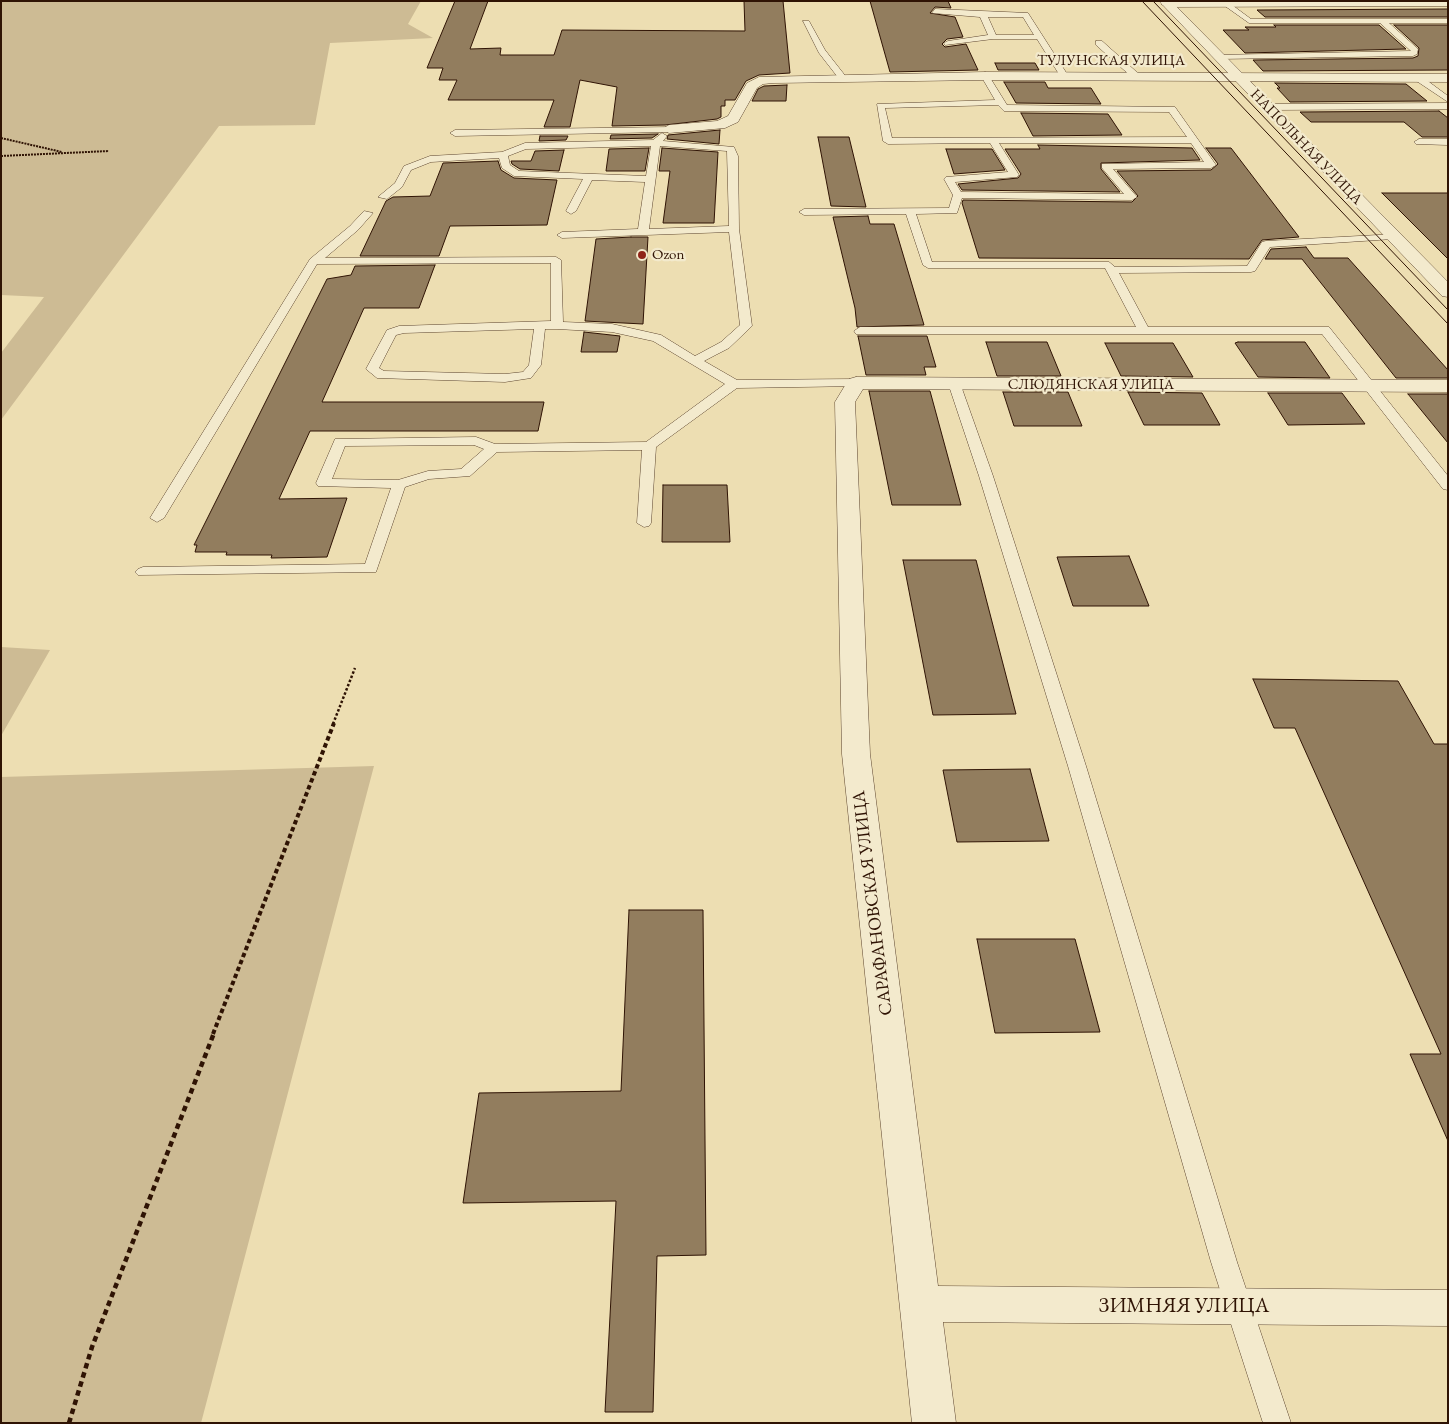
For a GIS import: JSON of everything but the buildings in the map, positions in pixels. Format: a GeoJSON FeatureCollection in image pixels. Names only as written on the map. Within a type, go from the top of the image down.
{"type":"FeatureCollection","features":[{"type":"Feature","properties":{"kind":"street"},"geometry":{"type":"LineString","coordinates":[[1166,3],[1448,3]]}},
{"type":"Feature","properties":{"kind":"street","name":"НАПОЛЬНАЯ УЛИЦА"},"geometry":{"type":"LineString","coordinates":[[1166,3],[1448,292]]}},
{"type":"Feature","properties":{"kind":"street","name":"ТУЛУНСКАЯ УЛИЦА"},"geometry":{"type":"LineString","coordinates":[[670,129],[703,128],[720,125],[733,119],[752,86],[759,81],[774,79],[985,76],[1448,78]]}},
{"type":"Feature","properties":{"kind":"street","name":"СЛЮДЯНСКАЯ УЛИЦА"},"geometry":{"type":"LineString","coordinates":[[856,383],[1448,386]]}},
{"type":"Feature","properties":{"kind":"street","name":"САРАФАНОВСКАЯ УЛИЦА"},"geometry":{"type":"LineString","coordinates":[[856,383],[845,402],[856,754],[934,1423]]}},
{"type":"Feature","properties":{"kind":"street","name":"ЗИМНЯЯ УЛИЦА"},"geometry":{"type":"LineString","coordinates":[[920,1304],[1448,1308]]}},
{"type":"Feature","properties":{"kind":"lane"},"geometry":{"type":"LineString","coordinates":[[1228,4],[1249,21],[1448,22]]}},
{"type":"Feature","properties":{"kind":"lane"},"geometry":{"type":"LineString","coordinates":[[935,12],[1025,15],[1065,77]]}},
{"type":"Feature","properties":{"kind":"lane"},"geometry":{"type":"LineString","coordinates":[[983,15],[994,37]]}},
{"type":"Feature","properties":{"kind":"lane"},"geometry":{"type":"LineString","coordinates":[[1218,57],[1413,54],[1415,51],[1383,22]]}},
{"type":"Feature","properties":{"kind":"lane"},"geometry":{"type":"LineString","coordinates":[[806,23],[822,51],[843,78]]}},
{"type":"Feature","properties":{"kind":"lane"},"geometry":{"type":"LineString","coordinates":[[948,42],[994,37],[1039,37]]}},
{"type":"Feature","properties":{"kind":"lane"},"geometry":{"type":"LineString","coordinates":[[1099,43],[1137,77]]}},
{"type":"Feature","properties":{"kind":"lane"},"geometry":{"type":"LineString","coordinates":[[958,195],[1132,198],[1105,166],[1212,165],[1172,109],[1004,108],[985,76]]}},
{"type":"Feature","properties":{"kind":"lane"},"geometry":{"type":"LineString","coordinates":[[1418,78],[1448,100]]}},
{"type":"Feature","properties":{"kind":"lane"},"geometry":{"type":"LineString","coordinates":[[1000,102],[880,106],[888,141],[1194,140]]}},
{"type":"Feature","properties":{"kind":"lane"},"geometry":{"type":"LineString","coordinates":[[1267,107],[1448,106]]}},
{"type":"Feature","properties":{"kind":"lane"},"geometry":{"type":"LineString","coordinates":[[455,133],[670,129]]}},
{"type":"Feature","properties":{"kind":"lane"},"geometry":{"type":"LineString","coordinates":[[643,232],[656,143],[670,129]]}},
{"type":"Feature","properties":{"kind":"lane"},"geometry":{"type":"LineString","coordinates":[[804,212],[953,211],[958,195],[949,179],[1014,175],[993,140]]}},
{"type":"Feature","properties":{"kind":"lane"},"geometry":{"type":"LineString","coordinates":[[1419,142],[1448,142]]}},
{"type":"Feature","properties":{"kind":"lane"},"geometry":{"type":"LineString","coordinates":[[383,197],[399,185],[407,168],[430,159],[503,155],[525,146],[656,143],[731,149],[733,156],[734,229],[744,296],[746,326],[725,345],[694,361]]}},
{"type":"Feature","properties":{"kind":"lane"},"geometry":{"type":"LineString","coordinates":[[503,155],[505,166],[516,174],[650,179]]}},
{"type":"Feature","properties":{"kind":"lane"},"geometry":{"type":"LineString","coordinates":[[571,211],[589,177]]}},
{"type":"Feature","properties":{"kind":"lane"},"geometry":{"type":"LineString","coordinates":[[910,211],[928,265],[1109,265],[1144,331]]}},
{"type":"Feature","properties":{"kind":"lane"},"geometry":{"type":"LineString","coordinates":[[157,518],[314,261],[354,228],[368,213]]}},
{"type":"Feature","properties":{"kind":"lane"},"geometry":{"type":"LineString","coordinates":[[314,261],[560,243],[643,232],[734,229]]}},
{"type":"Feature","properties":{"kind":"lane"},"geometry":{"type":"LineString","coordinates":[[1112,270],[1251,269],[1266,244],[1393,236]]}},
{"type":"Feature","properties":{"kind":"lane"},"geometry":{"type":"LineString","coordinates":[[557,325],[560,243]]}},
{"type":"Feature","properties":{"kind":"lane"},"geometry":{"type":"LineString","coordinates":[[494,448],[465,474],[428,474],[399,484],[322,483],[340,442],[476,441],[494,448],[649,446],[734,384],[656,338],[612,328],[557,325],[540,325],[403,329],[391,333],[372,369],[381,375],[505,378],[527,375],[534,364],[540,325]]}},
{"type":"Feature","properties":{"kind":"lane"},"geometry":{"type":"LineString","coordinates":[[860,331],[1325,330],[1448,486]]}},
{"type":"Feature","properties":{"kind":"lane","name":"СЛЮДЯНСКАЯ УЛИЦА"},"geometry":{"type":"LineString","coordinates":[[734,384],[856,383]]}},
{"type":"Feature","properties":{"kind":"lane"},"geometry":{"type":"LineString","coordinates":[[954,383],[986,476],[1077,766],[1238,1306],[1277,1423]]}},
{"type":"Feature","properties":{"kind":"lane"},"geometry":{"type":"LineString","coordinates":[[644,523],[649,446]]}},
{"type":"Feature","properties":{"kind":"lane"},"geometry":{"type":"LineString","coordinates":[[143,572],[371,569],[399,484]]}},
{"type":"Feature","properties":{"kind":"path"},"geometry":{"type":"LineString","coordinates":[[1,138],[67,153]]}},
{"type":"Feature","properties":{"kind":"path"},"geometry":{"type":"LineString","coordinates":[[1,156],[109,151]]}},
{"type":"Feature","properties":{"kind":"path"},"geometry":{"type":"LineString","coordinates":[[69,1423],[92,1347],[355,668]]}},
{"type":"Feature","properties":{"kind":"shaded area"},"geometry":{"type":"Polygon","coordinates":[[[1,1],[421,1],[408,24],[433,38],[330,43],[315,125],[219,126],[1,420],[1,353],[44,297],[1,295],[1,1]]]}},
{"type":"Feature","properties":{"kind":"shaded area"},"geometry":{"type":"Polygon","coordinates":[[[1,647],[50,650],[1,736],[1,647]]]}},
{"type":"Feature","properties":{"kind":"shaded area"},"geometry":{"type":"Polygon","coordinates":[[[374,766],[201,1423],[1,1423],[1,777],[374,766]]]}},
{"type":"Feature","properties":{"kind":"tram line"},"geometry":{"type":"LineString","coordinates":[[1142,1],[1448,324]]}},
{"type":"Feature","properties":{"kind":"tram line"},"geometry":{"type":"LineString","coordinates":[[1153,1],[1448,310]]}},
{"type":"Feature","properties":{"kind":"place","name":"Ozon"},"geometry":{"type":"Point","coordinates":[642,255]}}]}
